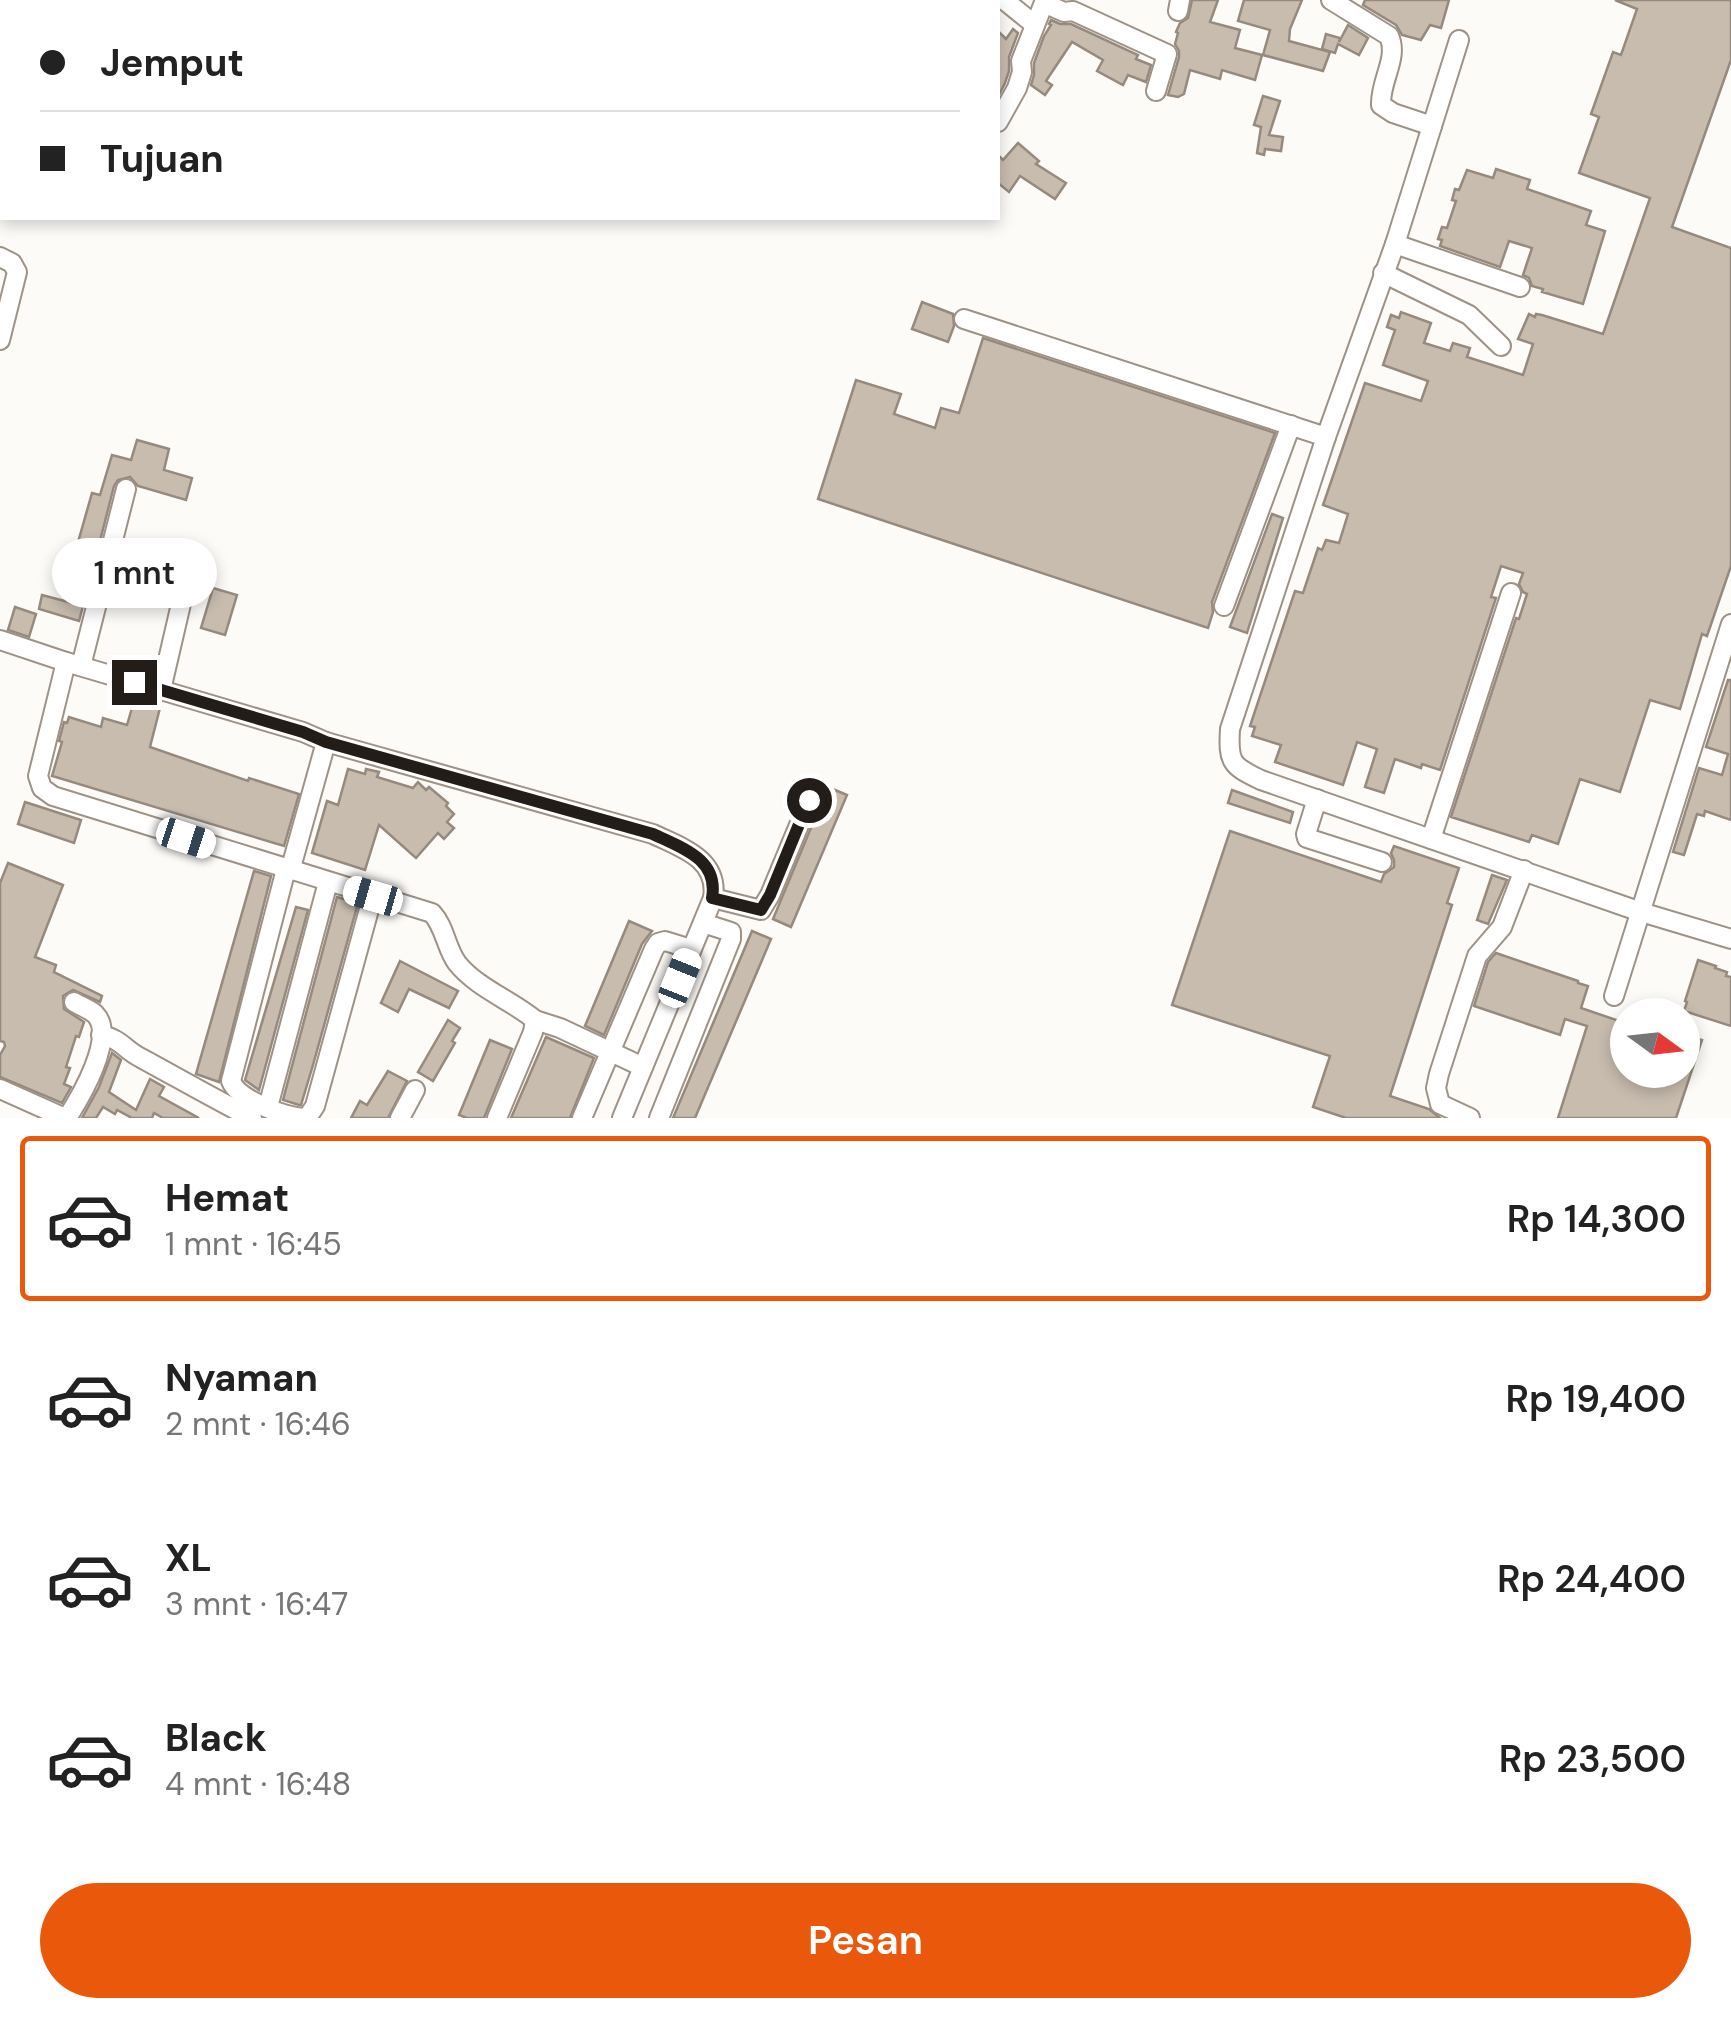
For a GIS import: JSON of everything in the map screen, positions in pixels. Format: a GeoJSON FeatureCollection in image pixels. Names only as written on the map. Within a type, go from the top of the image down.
{"type":"FeatureCollection","features":[{"type":"Feature","properties":{"kind":"street"},"geometry":{"type":"LineString","coordinates":[[1004,0],[1035,25]]}},
{"type":"Feature","properties":{"kind":"street"},"geometry":{"type":"LineString","coordinates":[[1331,0],[1389,36],[1393,46],[1380,90],[1380,105],[1432,126]]}},
{"type":"Feature","properties":{"kind":"street"},"geometry":{"type":"LineString","coordinates":[[1000,119],[1018,88],[1021,61],[1045,1],[1167,54],[1156,91]]}},
{"type":"Feature","properties":{"kind":"street"},"geometry":{"type":"LineString","coordinates":[[1459,40],[1395,244],[1326,437],[1230,729],[1228,754],[1240,770],[1317,799],[1641,912],[1731,939]]}},
{"type":"Feature","properties":{"kind":"street"},"geometry":{"type":"LineString","coordinates":[[1395,244],[1520,286]]}},
{"type":"Feature","properties":{"kind":"street"},"geometry":{"type":"LineString","coordinates":[[0,257],[12,263],[18,272],[0,340]]}},
{"type":"Feature","properties":{"kind":"street"},"geometry":{"type":"LineString","coordinates":[[1383,274],[1470,315],[1501,346]]}},
{"type":"Feature","properties":{"kind":"street"},"geometry":{"type":"LineString","coordinates":[[964,319],[1326,437]]}},
{"type":"Feature","properties":{"kind":"street"},"geometry":{"type":"LineString","coordinates":[[1224,606],[1291,425]]}},
{"type":"Feature","properties":{"kind":"street"},"geometry":{"type":"LineString","coordinates":[[126,489],[38,776],[42,788],[53,796],[432,913],[454,958],[466,973],[535,1020],[644,1067]]}},
{"type":"Feature","properties":{"kind":"street"},"geometry":{"type":"LineString","coordinates":[[161,690],[184,591]]}},
{"type":"Feature","properties":{"kind":"street"},"geometry":{"type":"LineString","coordinates":[[1431,839],[1511,592]]}},
{"type":"Feature","properties":{"kind":"street"},"geometry":{"type":"LineString","coordinates":[[1614,996],[1731,624]]}},
{"type":"Feature","properties":{"kind":"street"},"geometry":{"type":"LineString","coordinates":[[0,640],[326,742],[653,834],[695,854],[714,882],[712,898],[622,1118]]}},
{"type":"Feature","properties":{"kind":"street"},"geometry":{"type":"LineString","coordinates":[[260,1112],[233,1088],[231,1080],[326,742]]}},
{"type":"Feature","properties":{"kind":"street"},"geometry":{"type":"LineString","coordinates":[[1317,799],[1307,838],[1382,862]]}},
{"type":"Feature","properties":{"kind":"street"},"geometry":{"type":"LineString","coordinates":[[712,898],[761,910],[809,800]]}},
{"type":"Feature","properties":{"kind":"street"},"geometry":{"type":"LineString","coordinates":[[1470,1118],[1440,1104],[1436,1088],[1439,1074],[1477,956],[1502,927],[1524,870]]}},
{"type":"Feature","properties":{"kind":"street"},"geometry":{"type":"LineString","coordinates":[[260,1112],[328,882]]}},
{"type":"Feature","properties":{"kind":"street"},"geometry":{"type":"LineString","coordinates":[[101,1035],[121,1041],[134,1054],[200,1092],[260,1112],[306,1118],[315,1106],[373,896]]}},
{"type":"Feature","properties":{"kind":"street"},"geometry":{"type":"LineString","coordinates":[[660,1118],[732,939],[731,932],[703,923]]}},
{"type":"Feature","properties":{"kind":"street"},"geometry":{"type":"LineString","coordinates":[[582,1118],[658,943],[692,948]]}},
{"type":"Feature","properties":{"kind":"street"},"geometry":{"type":"LineString","coordinates":[[0,1089],[66,1118],[88,1084],[101,1042],[97,1016],[74,1002]]}},
{"type":"Feature","properties":{"kind":"street"},"geometry":{"type":"LineString","coordinates":[[497,1118],[535,1020]]}},
{"type":"Feature","properties":{"kind":"street"},"geometry":{"type":"LineString","coordinates":[[400,1118],[416,1090]]}},
{"type":"Feature","properties":{"kind":"building"},"geometry":{"type":"Polygon","coordinates":[[[1192,0],[1218,0],[1210,22],[1240,30],[1235,48],[1262,55],[1255,80],[1222,70],[1220,79],[1190,70],[1184,94],[1168,95],[1179,57],[1176,32],[1188,18],[1192,0]]]}},
{"type":"Feature","properties":{"kind":"building"},"geometry":{"type":"Polygon","coordinates":[[[1244,0],[1302,0],[1289,41],[1330,52],[1323,71],[1263,55],[1270,30],[1238,21],[1244,0]]]}},
{"type":"Feature","properties":{"kind":"building"},"geometry":{"type":"Polygon","coordinates":[[[1365,0],[1449,0],[1441,28],[1430,25],[1421,40],[1402,35],[1396,25],[1363,5],[1365,0]]]}},
{"type":"Feature","properties":{"kind":"building"},"geometry":{"type":"Polygon","coordinates":[[[1615,0],[1731,0],[1731,60],[1672,227],[1731,248],[1731,566],[1707,636],[1702,634],[1680,709],[1650,700],[1620,792],[1580,779],[1558,844],[1532,835],[1529,842],[1451,817],[1527,594],[1519,584],[1523,573],[1501,566],[1491,597],[1496,598],[1440,770],[1395,759],[1384,793],[1365,787],[1377,749],[1357,742],[1343,785],[1275,762],[1281,745],[1252,736],[1255,727],[1250,726],[1295,591],[1303,593],[1318,548],[1322,550],[1326,540],[1339,543],[1348,514],[1323,505],[1365,383],[1421,401],[1428,381],[1383,365],[1395,330],[1387,327],[1391,315],[1399,318],[1401,312],[1431,323],[1424,343],[1450,351],[1453,343],[1470,348],[1467,357],[1523,375],[1533,344],[1518,339],[1529,314],[1603,334],[1650,198],[1579,173],[1599,117],[1591,114],[1613,52],[1621,55],[1637,9],[1615,0]]]}},
{"type":"Feature","properties":{"kind":"building"},"geometry":{"type":"Polygon","coordinates":[[[1051,20],[1071,24],[1138,55],[1136,59],[1151,65],[1146,82],[1128,75],[1123,85],[1097,71],[1103,60],[1072,42],[1046,81],[1052,85],[1045,95],[1031,85],[1034,63],[1051,20]]]}},
{"type":"Feature","properties":{"kind":"building"},"geometry":{"type":"Polygon","coordinates":[[[1348,25],[1368,38],[1359,55],[1338,44],[1335,53],[1322,49],[1326,34],[1340,38],[1339,42],[1348,25]]]}},
{"type":"Feature","properties":{"kind":"building"},"geometry":{"type":"Polygon","coordinates":[[[1013,29],[1018,33],[1000,93],[1000,33],[1006,39],[1013,29]]]}},
{"type":"Feature","properties":{"kind":"building"},"geometry":{"type":"Polygon","coordinates":[[[1263,96],[1280,101],[1269,135],[1283,137],[1281,151],[1265,149],[1264,155],[1257,153],[1261,127],[1254,125],[1263,96]]]}},
{"type":"Feature","properties":{"kind":"building"},"geometry":{"type":"Polygon","coordinates":[[[1018,143],[1039,161],[1036,164],[1066,183],[1055,199],[1020,176],[1009,192],[1000,185],[1000,157],[1003,160],[1018,143]]]}},
{"type":"Feature","properties":{"kind":"building"},"geometry":{"type":"Polygon","coordinates":[[[1496,169],[1530,180],[1527,189],[1591,211],[1586,225],[1605,231],[1583,304],[1532,286],[1523,275],[1532,248],[1509,241],[1500,267],[1440,246],[1442,227],[1447,228],[1456,201],[1452,200],[1455,189],[1459,190],[1467,170],[1493,178],[1496,169]]]}},
{"type":"Feature","properties":{"kind":"building"},"geometry":{"type":"Polygon","coordinates":[[[922,302],[953,314],[954,326],[948,342],[912,329],[922,302]]]}},
{"type":"Feature","properties":{"kind":"building"},"geometry":{"type":"Polygon","coordinates":[[[983,338],[1275,433],[1212,602],[1208,628],[818,499],[856,380],[901,394],[894,414],[935,428],[941,408],[959,413],[983,338]]]}},
{"type":"Feature","properties":{"kind":"building"},"geometry":{"type":"Polygon","coordinates":[[[137,440],[169,449],[164,470],[192,478],[186,500],[138,486],[130,477],[118,480],[90,580],[69,574],[92,493],[100,495],[112,455],[131,460],[137,440]]]}},
{"type":"Feature","properties":{"kind":"building"},"geometry":{"type":"Polygon","coordinates":[[[1272,514],[1283,518],[1247,633],[1230,627],[1272,514]]]}},
{"type":"Feature","properties":{"kind":"building"},"geometry":{"type":"Polygon","coordinates":[[[213,588],[237,595],[225,635],[201,628],[213,588]]]}},
{"type":"Feature","properties":{"kind":"building"},"geometry":{"type":"Polygon","coordinates":[[[42,595],[83,606],[79,621],[39,609],[42,595]]]}},
{"type":"Feature","properties":{"kind":"building"},"geometry":{"type":"Polygon","coordinates":[[[15,607],[36,614],[29,637],[8,630],[15,607]]]}},
{"type":"Feature","properties":{"kind":"building"},"geometry":{"type":"Polygon","coordinates":[[[1728,680],[1731,820],[1705,811],[1704,816],[1697,814],[1684,855],[1673,852],[1699,768],[1722,775],[1728,754],[1706,747],[1728,680]]]}},
{"type":"Feature","properties":{"kind":"building"},"geometry":{"type":"Polygon","coordinates":[[[134,701],[160,708],[150,747],[299,794],[284,846],[52,776],[64,722],[69,717],[101,727],[103,718],[127,725],[134,701]]]}},
{"type":"Feature","properties":{"kind":"building"},"geometry":{"type":"Polygon","coordinates":[[[348,769],[365,774],[366,769],[379,772],[377,777],[413,788],[418,782],[426,790],[429,787],[448,803],[446,806],[454,814],[447,822],[454,828],[444,839],[438,833],[416,858],[379,825],[365,870],[312,853],[327,801],[338,805],[348,769]]]}},
{"type":"Feature","properties":{"kind":"building"},"geometry":{"type":"Polygon","coordinates":[[[828,787],[847,795],[791,927],[773,919],[828,787]]]}},
{"type":"Feature","properties":{"kind":"building"},"geometry":{"type":"Polygon","coordinates":[[[1232,790],[1293,812],[1290,823],[1228,803],[1232,790]]]}},
{"type":"Feature","properties":{"kind":"building"},"geometry":{"type":"Polygon","coordinates":[[[25,802],[81,820],[74,843],[18,824],[25,802]]]}},
{"type":"Feature","properties":{"kind":"building"},"geometry":{"type":"Polygon","coordinates":[[[1230,831],[1381,882],[1394,867],[1394,846],[1459,868],[1447,903],[1452,905],[1390,1096],[1429,1109],[1440,1118],[1346,1118],[1313,1107],[1330,1056],[1172,1005],[1230,831]]]}},
{"type":"Feature","properties":{"kind":"building"},"geometry":{"type":"Polygon","coordinates":[[[8,863],[63,885],[35,957],[56,965],[54,972],[102,996],[100,1002],[73,990],[63,996],[64,1009],[84,1022],[66,1067],[70,1068],[64,1084],[71,1087],[62,1103],[0,1077],[0,1055],[5,1046],[0,1041],[0,883],[8,863]]]}},
{"type":"Feature","properties":{"kind":"building"},"geometry":{"type":"Polygon","coordinates":[[[254,871],[271,876],[219,1082],[196,1074],[254,871]]]}},
{"type":"Feature","properties":{"kind":"building"},"geometry":{"type":"Polygon","coordinates":[[[1492,875],[1507,880],[1488,924],[1477,920],[1492,875]]]}},
{"type":"Feature","properties":{"kind":"building"},"geometry":{"type":"Polygon","coordinates":[[[337,897],[358,903],[299,1105],[283,1100],[337,897]]]}},
{"type":"Feature","properties":{"kind":"building"},"geometry":{"type":"Polygon","coordinates":[[[296,907],[308,910],[259,1090],[245,1080],[296,907]]]}},
{"type":"Feature","properties":{"kind":"building"},"geometry":{"type":"Polygon","coordinates":[[[629,921],[652,931],[642,944],[604,1035],[585,1026],[629,921]]]}},
{"type":"Feature","properties":{"kind":"building"},"geometry":{"type":"Polygon","coordinates":[[[752,931],[771,939],[695,1118],[673,1118],[752,931]]]}},
{"type":"Feature","properties":{"kind":"building"},"geometry":{"type":"Polygon","coordinates":[[[1496,953],[1588,986],[1581,1008],[1610,1018],[1610,1088],[1686,1088],[1676,1118],[1558,1118],[1587,1026],[1565,1019],[1560,1035],[1474,1006],[1488,962],[1496,953]]]}},
{"type":"Feature","properties":{"kind":"building"},"geometry":{"type":"Polygon","coordinates":[[[1698,960],[1727,972],[1726,976],[1731,977],[1731,1026],[1700,1016],[1700,998],[1686,998],[1698,960]]]}},
{"type":"Feature","properties":{"kind":"building"},"geometry":{"type":"Polygon","coordinates":[[[400,961],[458,991],[449,1008],[409,989],[398,1012],[381,1003],[400,961]]]}},
{"type":"Feature","properties":{"kind":"building"},"geometry":{"type":"Polygon","coordinates":[[[448,1020],[460,1028],[433,1081],[418,1072],[448,1020]]]}},
{"type":"Feature","properties":{"kind":"building"},"geometry":{"type":"Polygon","coordinates":[[[546,1037],[594,1058],[570,1118],[511,1118],[546,1037]]]}},
{"type":"Feature","properties":{"kind":"building"},"geometry":{"type":"Polygon","coordinates":[[[490,1040],[512,1049],[484,1118],[467,1118],[459,1115],[490,1040]]]}},
{"type":"Feature","properties":{"kind":"building"},"geometry":{"type":"Polygon","coordinates":[[[112,1053],[121,1060],[109,1092],[136,1110],[150,1079],[164,1087],[159,1096],[199,1118],[163,1118],[154,1113],[152,1118],[132,1118],[103,1107],[96,1118],[82,1118],[112,1053]]]}},
{"type":"Feature","properties":{"kind":"building"},"geometry":{"type":"Polygon","coordinates":[[[388,1071],[407,1081],[388,1118],[351,1118],[360,1101],[367,1105],[388,1071]]]}},
{"type":"Feature","properties":{"kind":"route"},"geometry":{"type":"LineString","coordinates":[[134,682],[326,742],[653,834],[695,854],[705,864],[714,882],[712,898],[752,910],[761,910],[770,895],[809,800]]}}]}
